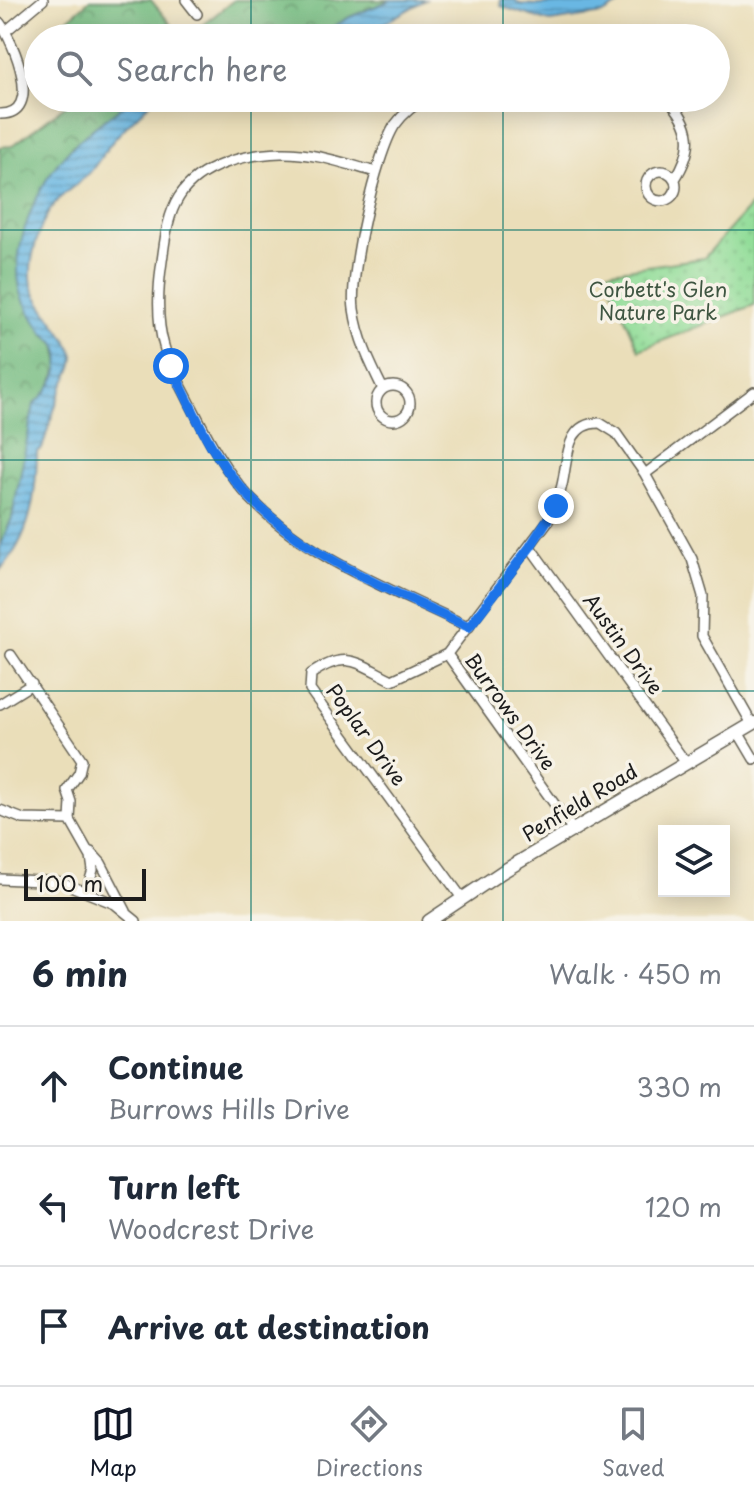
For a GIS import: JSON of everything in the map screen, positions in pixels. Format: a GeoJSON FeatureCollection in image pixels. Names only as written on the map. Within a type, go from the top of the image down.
{"type":"FeatureCollection","features":[{"type":"Feature","properties":{"kind":"main road","name":"Penfield Road"},"geometry":{"type":"LineString","coordinates":[[429,921],[573,830],[753,723]]}},
{"type":"Feature","properties":{"kind":"street"},"geometry":{"type":"LineString","coordinates":[[0,114],[7,114],[18,107],[24,98],[21,68],[3,27],[43,0]]}},
{"type":"Feature","properties":{"kind":"street"},"geometry":{"type":"LineString","coordinates":[[186,0],[197,14]]}},
{"type":"Feature","properties":{"kind":"street"},"geometry":{"type":"LineString","coordinates":[[383,389],[364,349],[353,306],[355,272],[376,172],[394,126],[406,112]]}},
{"type":"Feature","properties":{"kind":"street"},"geometry":{"type":"LineString","coordinates":[[675,179],[688,160],[689,145],[683,120],[677,112]]}},
{"type":"Feature","properties":{"kind":"street"},"geometry":{"type":"LineString","coordinates":[[376,172],[304,154],[281,153],[215,168],[187,186],[171,213],[166,233],[159,309],[164,346],[209,441],[227,471],[252,500],[289,532],[329,559],[469,627]]}},
{"type":"Feature","properties":{"kind":"street"},"geometry":{"type":"LineString","coordinates":[[645,474],[754,392]]}},
{"type":"Feature","properties":{"kind":"street"},"geometry":{"type":"LineString","coordinates":[[447,654],[530,547],[556,506],[571,441],[582,427],[595,423],[611,428],[645,474],[692,559],[699,576],[703,607],[702,636],[753,723]]}},
{"type":"Feature","properties":{"kind":"street","name":"Austin Drive"},"geometry":{"type":"LineString","coordinates":[[530,547],[686,763]]}},
{"type":"Feature","properties":{"kind":"street","name":"Burrows Drive"},"geometry":{"type":"LineString","coordinates":[[447,654],[573,830]]}},
{"type":"Feature","properties":{"kind":"street","name":"Poplar Drive"},"geometry":{"type":"LineString","coordinates":[[447,654],[392,680],[348,659],[330,660],[311,674],[310,690],[462,898]]}},
{"type":"Feature","properties":{"kind":"street"},"geometry":{"type":"LineString","coordinates":[[11,655],[82,760],[79,773],[67,790],[71,802],[70,820],[87,849],[93,870],[86,892]]}},
{"type":"Feature","properties":{"kind":"street"},"geometry":{"type":"LineString","coordinates":[[0,704],[32,684]]}},
{"type":"Feature","properties":{"kind":"street"},"geometry":{"type":"LineString","coordinates":[[738,732],[754,759]]}},
{"type":"Feature","properties":{"kind":"street"},"geometry":{"type":"LineString","coordinates":[[0,810],[23,819],[70,820]]}},
{"type":"Feature","properties":{"kind":"street"},"geometry":{"type":"LineString","coordinates":[[87,849],[101,863],[132,918]]}},
{"type":"Feature","properties":{"kind":"street"},"geometry":{"type":"LineString","coordinates":[[0,879],[61,882],[115,904],[132,918]]}},
{"type":"Feature","properties":{"kind":"green space"},"geometry":{"type":"Polygon","coordinates":[[[90,0],[151,0],[171,24],[62,24],[90,0]]]}},
{"type":"Feature","properties":{"kind":"green space"},"geometry":{"type":"Polygon","coordinates":[[[234,0],[391,0],[338,24],[204,24],[234,0]]]}},
{"type":"Feature","properties":{"kind":"green space"},"geometry":{"type":"Polygon","coordinates":[[[57,112],[116,112],[71,147],[18,262],[44,333],[56,344],[60,365],[48,393],[19,485],[12,518],[0,547],[0,147],[12,146],[57,112]]]}},
{"type":"Feature","properties":{"kind":"green space","name":"Corbett's Glen Nature Park"},"geometry":{"type":"Polygon","coordinates":[[[754,202],[754,305],[639,350],[605,272],[704,258],[754,202]]]}},
{"type":"Feature","properties":{"kind":"water"},"geometry":{"type":"Polygon","coordinates":[[[391,0],[425,0],[383,24],[338,24],[391,0]]]}},
{"type":"Feature","properties":{"kind":"water"},"geometry":{"type":"Polygon","coordinates":[[[500,0],[539,5],[628,0],[603,14],[550,22],[501,6],[500,0]]]}},
{"type":"Feature","properties":{"kind":"water"},"geometry":{"type":"Polygon","coordinates":[[[115,112],[141,112],[117,136],[91,171],[58,200],[40,230],[31,281],[44,308],[73,351],[74,362],[42,449],[37,452],[33,500],[25,530],[0,570],[0,547],[12,518],[34,404],[51,385],[59,362],[55,343],[36,323],[26,306],[20,289],[19,252],[30,213],[59,161],[115,112]]]}},
{"type":"Feature","properties":{"kind":"route"},"geometry":{"type":"LineString","coordinates":[[171,366],[227,471],[270,516],[329,559],[469,627],[530,547],[556,506]]}}]}
